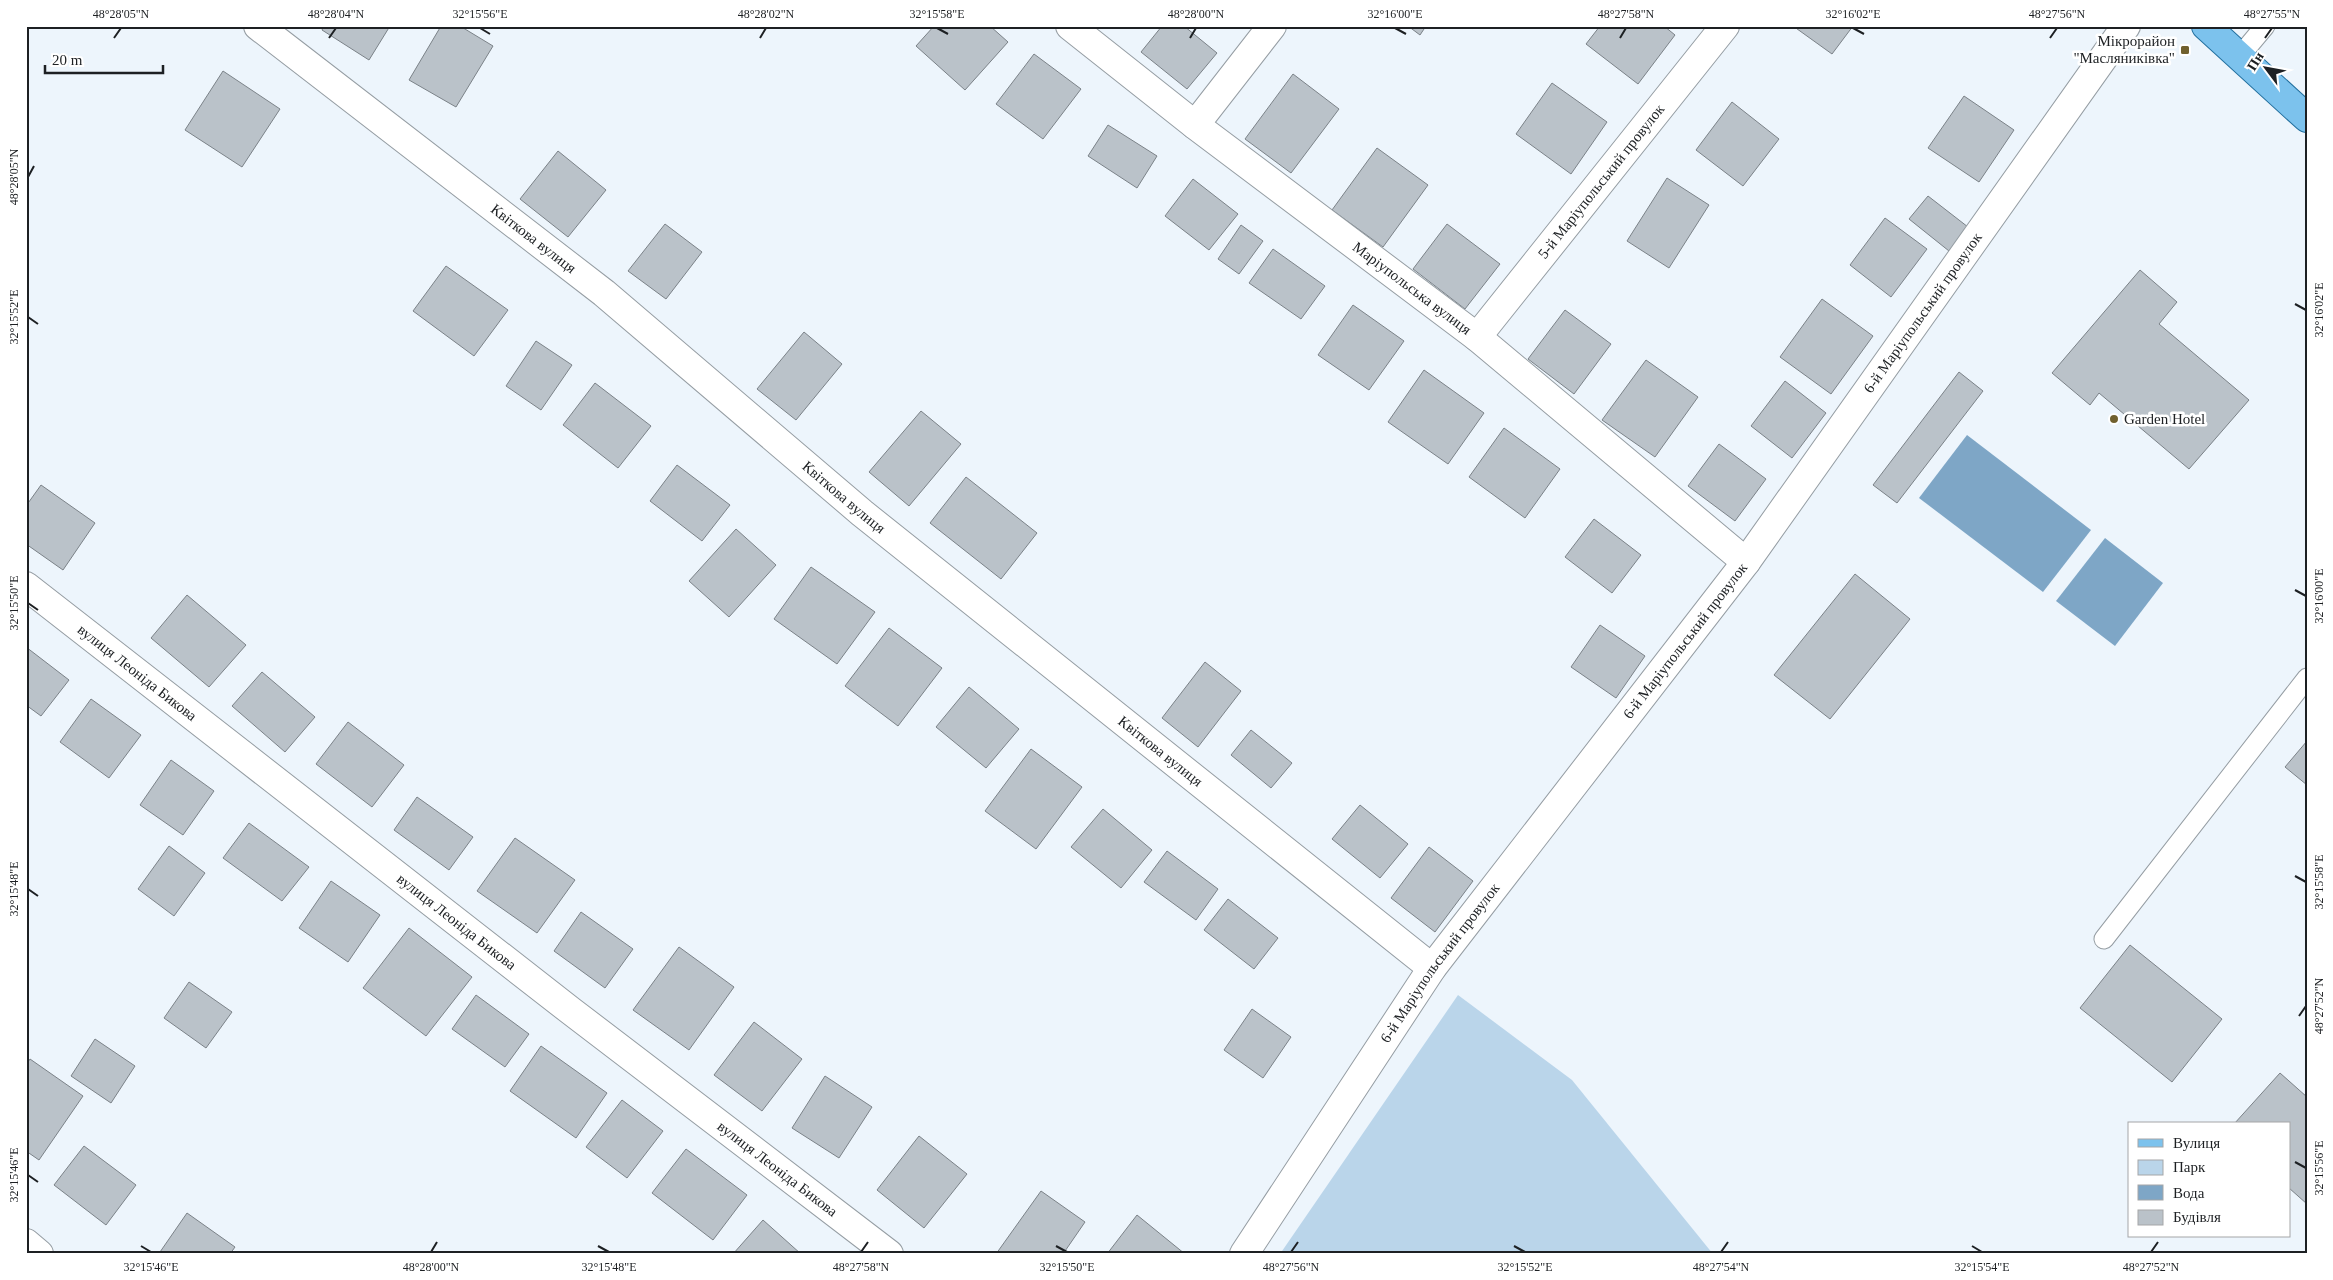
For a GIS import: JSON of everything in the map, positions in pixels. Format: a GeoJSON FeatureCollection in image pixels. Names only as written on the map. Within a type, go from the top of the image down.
{"type":"FeatureCollection","features":[{"type":"Feature","properties":{"kind":"main road"},"geometry":{"type":"LineString","coordinates":[[2206,26],[2307,118]]}},
{"type":"Feature","properties":{"kind":"street","name":"Квіткова вулиця"},"geometry":{"type":"LineString","coordinates":[[258,26],[604,293],[862,513],[1432,968]]}},
{"type":"Feature","properties":{"kind":"street","name":"Маріупольська вулиця"},"geometry":{"type":"LineString","coordinates":[[1070,26],[1195,125],[1477,337],[1746,562]]}},
{"type":"Feature","properties":{"kind":"street"},"geometry":{"type":"LineString","coordinates":[[1195,125],[1272,26]]}},
{"type":"Feature","properties":{"kind":"street","name":"5-й Маріупольський провулок"},"geometry":{"type":"LineString","coordinates":[[1477,337],[1724,26]]}},
{"type":"Feature","properties":{"kind":"street","name":"6-й Маріупольський провулок"},"geometry":{"type":"LineString","coordinates":[[1244,1254],[1432,968],[1746,562],[2126,26]]}},
{"type":"Feature","properties":{"kind":"street","name":"вулиця Леоніда Бикова"},"geometry":{"type":"LineString","coordinates":[[26,586],[579,1016],[889,1254]]}},
{"type":"Feature","properties":{"kind":"street"},"geometry":{"type":"LineString","coordinates":[[26,1243],[39,1254]]}},
{"type":"Feature","properties":{"kind":"lane"},"geometry":{"type":"LineString","coordinates":[[2240,56],[2265,26]]}},
{"type":"Feature","properties":{"kind":"lane"},"geometry":{"type":"LineString","coordinates":[[2104,939],[2307,678]]}},
{"type":"Feature","properties":{"kind":"green space"},"geometry":{"type":"Polygon","coordinates":[[[1458,995],[1572,1080],[1713,1254],[1280,1254],[1458,995]]]}},
{"type":"Feature","properties":{"kind":"water"},"geometry":{"type":"Polygon","coordinates":[[[1967,435],[2091,530],[2043,592],[1919,498],[1967,435]]]}},
{"type":"Feature","properties":{"kind":"water"},"geometry":{"type":"Polygon","coordinates":[[[2105,538],[2163,583],[2115,646],[2056,601],[2105,538]]]}},
{"type":"Feature","properties":{"kind":"building"},"geometry":{"type":"Polygon","coordinates":[[[324,26],[390,26],[369,60],[322,30],[324,26]]]}},
{"type":"Feature","properties":{"kind":"building"},"geometry":{"type":"Polygon","coordinates":[[[441,26],[460,26],[493,46],[456,107],[409,80],[441,26]]]}},
{"type":"Feature","properties":{"kind":"building"},"geometry":{"type":"Polygon","coordinates":[[[934,26],[990,26],[1008,42],[965,90],[916,46],[934,26]]]}},
{"type":"Feature","properties":{"kind":"building"},"geometry":{"type":"Polygon","coordinates":[[[1162,26],[1184,26],[1217,53],[1187,89],[1141,52],[1162,26]]]}},
{"type":"Feature","properties":{"kind":"building"},"geometry":{"type":"Polygon","coordinates":[[[1408,26],[1426,26],[1420,35],[1408,26]]]}},
{"type":"Feature","properties":{"kind":"building"},"geometry":{"type":"Polygon","coordinates":[[[1600,26],[1664,26],[1675,35],[1638,84],[1586,44],[1600,26]]]}},
{"type":"Feature","properties":{"kind":"building"},"geometry":{"type":"Polygon","coordinates":[[[1793,26],[1853,26],[1832,54],[1793,26]]]}},
{"type":"Feature","properties":{"kind":"building"},"geometry":{"type":"Polygon","coordinates":[[[1034,54],[1081,89],[1043,139],[996,104],[1034,54]]]}},
{"type":"Feature","properties":{"kind":"building"},"geometry":{"type":"Polygon","coordinates":[[[223,71],[280,109],[242,167],[185,130],[223,71]]]}},
{"type":"Feature","properties":{"kind":"building"},"geometry":{"type":"Polygon","coordinates":[[[1293,74],[1339,109],[1291,173],[1245,139],[1293,74]]]}},
{"type":"Feature","properties":{"kind":"building"},"geometry":{"type":"Polygon","coordinates":[[[1552,83],[1607,122],[1571,174],[1516,134],[1552,83]]]}},
{"type":"Feature","properties":{"kind":"building"},"geometry":{"type":"Polygon","coordinates":[[[1964,96],[2014,130],[1979,182],[1928,148],[1964,96]]]}},
{"type":"Feature","properties":{"kind":"building"},"geometry":{"type":"Polygon","coordinates":[[[1732,102],[1779,139],[1743,186],[1696,150],[1732,102]]]}},
{"type":"Feature","properties":{"kind":"building"},"geometry":{"type":"Polygon","coordinates":[[[1108,125],[1157,156],[1137,188],[1088,156],[1108,125]]]}},
{"type":"Feature","properties":{"kind":"building"},"geometry":{"type":"Polygon","coordinates":[[[1377,148],[1428,185],[1383,247],[1332,210],[1377,148]]]}},
{"type":"Feature","properties":{"kind":"building"},"geometry":{"type":"Polygon","coordinates":[[[558,151],[606,190],[568,237],[520,199],[558,151]]]}},
{"type":"Feature","properties":{"kind":"building"},"geometry":{"type":"Polygon","coordinates":[[[1667,178],[1709,205],[1669,268],[1627,241],[1667,178]]]}},
{"type":"Feature","properties":{"kind":"building"},"geometry":{"type":"Polygon","coordinates":[[[1193,179],[1238,214],[1209,250],[1165,216],[1193,179]]]}},
{"type":"Feature","properties":{"kind":"building"},"geometry":{"type":"Polygon","coordinates":[[[1928,196],[1968,227],[1949,251],[1909,219],[1928,196]]]}},
{"type":"Feature","properties":{"kind":"building"},"geometry":{"type":"Polygon","coordinates":[[[1885,218],[1927,249],[1891,297],[1850,265],[1885,218]]]}},
{"type":"Feature","properties":{"kind":"building"},"geometry":{"type":"Polygon","coordinates":[[[665,224],[702,252],[666,299],[628,271],[665,224]]]}},
{"type":"Feature","properties":{"kind":"building"},"geometry":{"type":"Polygon","coordinates":[[[1447,224],[1500,264],[1465,309],[1413,269],[1447,224]]]}},
{"type":"Feature","properties":{"kind":"building"},"geometry":{"type":"Polygon","coordinates":[[[1241,225],[1263,241],[1239,274],[1218,259],[1241,225]]]}},
{"type":"Feature","properties":{"kind":"building"},"geometry":{"type":"Polygon","coordinates":[[[1273,249],[1325,286],[1301,319],[1249,283],[1273,249]]]}},
{"type":"Feature","properties":{"kind":"building"},"geometry":{"type":"Polygon","coordinates":[[[446,266],[508,310],[474,356],[413,311],[446,266]]]}},
{"type":"Feature","properties":{"kind":"building"},"geometry":{"type":"Polygon","coordinates":[[[2140,270],[2177,302],[2159,324],[2249,400],[2189,469],[2099,393],[2090,405],[2052,373],[2140,270]]]}},
{"type":"Feature","properties":{"kind":"building"},"geometry":{"type":"Polygon","coordinates":[[[1822,299],[1873,336],[1831,394],[1780,357],[1822,299]]]}},
{"type":"Feature","properties":{"kind":"building"},"geometry":{"type":"Polygon","coordinates":[[[1353,305],[1404,341],[1369,390],[1318,355],[1353,305]]]}},
{"type":"Feature","properties":{"kind":"building"},"geometry":{"type":"Polygon","coordinates":[[[1565,310],[1611,344],[1574,394],[1528,359],[1565,310]]]}},
{"type":"Feature","properties":{"kind":"building"},"geometry":{"type":"Polygon","coordinates":[[[804,332],[842,364],[796,420],[757,389],[804,332]]]}},
{"type":"Feature","properties":{"kind":"building"},"geometry":{"type":"Polygon","coordinates":[[[536,341],[572,365],[541,410],[506,386],[536,341]]]}},
{"type":"Feature","properties":{"kind":"building"},"geometry":{"type":"Polygon","coordinates":[[[1646,360],[1698,397],[1655,457],[1602,420],[1646,360]]]}},
{"type":"Feature","properties":{"kind":"building"},"geometry":{"type":"Polygon","coordinates":[[[1424,370],[1484,413],[1448,464],[1388,422],[1424,370]]]}},
{"type":"Feature","properties":{"kind":"building"},"geometry":{"type":"Polygon","coordinates":[[[1959,372],[1983,391],[1897,503],[1873,485],[1959,372]]]}},
{"type":"Feature","properties":{"kind":"building"},"geometry":{"type":"Polygon","coordinates":[[[1785,381],[1826,413],[1792,458],[1751,426],[1785,381]]]}},
{"type":"Feature","properties":{"kind":"building"},"geometry":{"type":"Polygon","coordinates":[[[595,383],[651,426],[618,468],[563,425],[595,383]]]}},
{"type":"Feature","properties":{"kind":"building"},"geometry":{"type":"Polygon","coordinates":[[[921,411],[961,444],[909,506],[869,472],[921,411]]]}},
{"type":"Feature","properties":{"kind":"building"},"geometry":{"type":"Polygon","coordinates":[[[1504,428],[1560,469],[1525,518],[1469,477],[1504,428]]]}},
{"type":"Feature","properties":{"kind":"building"},"geometry":{"type":"Polygon","coordinates":[[[1719,444],[1766,479],[1735,521],[1688,486],[1719,444]]]}},
{"type":"Feature","properties":{"kind":"building"},"geometry":{"type":"Polygon","coordinates":[[[677,465],[730,505],[702,541],[650,501],[677,465]]]}},
{"type":"Feature","properties":{"kind":"building"},"geometry":{"type":"Polygon","coordinates":[[[966,477],[1037,533],[1001,579],[930,523],[966,477]]]}},
{"type":"Feature","properties":{"kind":"building"},"geometry":{"type":"Polygon","coordinates":[[[41,485],[95,523],[63,570],[26,544],[26,506],[41,485]]]}},
{"type":"Feature","properties":{"kind":"building"},"geometry":{"type":"Polygon","coordinates":[[[1594,519],[1641,555],[1612,593],[1565,557],[1594,519]]]}},
{"type":"Feature","properties":{"kind":"building"},"geometry":{"type":"Polygon","coordinates":[[[736,529],[776,565],[729,617],[689,581],[736,529]]]}},
{"type":"Feature","properties":{"kind":"building"},"geometry":{"type":"Polygon","coordinates":[[[811,567],[875,612],[837,664],[774,619],[811,567]]]}},
{"type":"Feature","properties":{"kind":"building"},"geometry":{"type":"Polygon","coordinates":[[[1855,574],[1910,619],[1830,719],[1774,675],[1855,574]]]}},
{"type":"Feature","properties":{"kind":"building"},"geometry":{"type":"Polygon","coordinates":[[[187,595],[246,645],[209,687],[151,638],[187,595]]]}},
{"type":"Feature","properties":{"kind":"building"},"geometry":{"type":"Polygon","coordinates":[[[1600,625],[1645,656],[1616,698],[1571,667],[1600,625]]]}},
{"type":"Feature","properties":{"kind":"building"},"geometry":{"type":"Polygon","coordinates":[[[889,628],[942,668],[898,726],[845,686],[889,628]]]}},
{"type":"Feature","properties":{"kind":"building"},"geometry":{"type":"Polygon","coordinates":[[[26,647],[69,680],[41,716],[26,705],[26,647]]]}},
{"type":"Feature","properties":{"kind":"building"},"geometry":{"type":"Polygon","coordinates":[[[1205,662],[1241,691],[1198,747],[1162,718],[1205,662]]]}},
{"type":"Feature","properties":{"kind":"building"},"geometry":{"type":"Polygon","coordinates":[[[262,672],[315,717],[285,752],[232,706],[262,672]]]}},
{"type":"Feature","properties":{"kind":"building"},"geometry":{"type":"Polygon","coordinates":[[[969,687],[1019,729],[986,768],[936,727],[969,687]]]}},
{"type":"Feature","properties":{"kind":"building"},"geometry":{"type":"Polygon","coordinates":[[[91,699],[141,735],[109,778],[60,742],[91,699]]]}},
{"type":"Feature","properties":{"kind":"building"},"geometry":{"type":"Polygon","coordinates":[[[348,722],[404,765],[372,807],[316,764],[348,722]]]}},
{"type":"Feature","properties":{"kind":"building"},"geometry":{"type":"Polygon","coordinates":[[[1251,730],[1292,763],[1271,788],[1231,755],[1251,730]]]}},
{"type":"Feature","properties":{"kind":"building"},"geometry":{"type":"Polygon","coordinates":[[[2307,741],[2307,785],[2285,767],[2307,741]]]}},
{"type":"Feature","properties":{"kind":"building"},"geometry":{"type":"Polygon","coordinates":[[[1031,749],[1082,787],[1036,849],[985,811],[1031,749]]]}},
{"type":"Feature","properties":{"kind":"building"},"geometry":{"type":"Polygon","coordinates":[[[171,760],[214,791],[183,835],[140,805],[171,760]]]}},
{"type":"Feature","properties":{"kind":"building"},"geometry":{"type":"Polygon","coordinates":[[[417,797],[473,837],[449,870],[394,830],[417,797]]]}},
{"type":"Feature","properties":{"kind":"building"},"geometry":{"type":"Polygon","coordinates":[[[1360,805],[1408,844],[1380,878],[1332,839],[1360,805]]]}},
{"type":"Feature","properties":{"kind":"building"},"geometry":{"type":"Polygon","coordinates":[[[1103,809],[1152,850],[1121,888],[1071,847],[1103,809]]]}},
{"type":"Feature","properties":{"kind":"building"},"geometry":{"type":"Polygon","coordinates":[[[249,823],[309,867],[282,901],[223,858],[249,823]]]}},
{"type":"Feature","properties":{"kind":"building"},"geometry":{"type":"Polygon","coordinates":[[[515,838],[575,880],[537,933],[477,891],[515,838]]]}},
{"type":"Feature","properties":{"kind":"building"},"geometry":{"type":"Polygon","coordinates":[[[169,846],[205,873],[174,916],[138,889],[169,846]]]}},
{"type":"Feature","properties":{"kind":"building"},"geometry":{"type":"Polygon","coordinates":[[[1429,847],[1473,881],[1435,932],[1391,898],[1429,847]]]}},
{"type":"Feature","properties":{"kind":"building"},"geometry":{"type":"Polygon","coordinates":[[[1167,851],[1218,889],[1196,920],[1144,882],[1167,851]]]}},
{"type":"Feature","properties":{"kind":"building"},"geometry":{"type":"Polygon","coordinates":[[[331,881],[380,915],[348,962],[299,928],[331,881]]]}},
{"type":"Feature","properties":{"kind":"building"},"geometry":{"type":"Polygon","coordinates":[[[1228,899],[1278,938],[1254,969],[1204,930],[1228,899]]]}},
{"type":"Feature","properties":{"kind":"building"},"geometry":{"type":"Polygon","coordinates":[[[581,912],[633,949],[605,988],[554,951],[581,912]]]}},
{"type":"Feature","properties":{"kind":"building"},"geometry":{"type":"Polygon","coordinates":[[[409,928],[472,977],[426,1036],[363,988],[409,928]]]}},
{"type":"Feature","properties":{"kind":"building"},"geometry":{"type":"Polygon","coordinates":[[[2130,945],[2222,1019],[2172,1082],[2080,1008],[2130,945]]]}},
{"type":"Feature","properties":{"kind":"building"},"geometry":{"type":"Polygon","coordinates":[[[679,947],[734,987],[689,1050],[633,1010],[679,947]]]}},
{"type":"Feature","properties":{"kind":"building"},"geometry":{"type":"Polygon","coordinates":[[[189,982],[232,1012],[206,1048],[164,1018],[189,982]]]}},
{"type":"Feature","properties":{"kind":"building"},"geometry":{"type":"Polygon","coordinates":[[[476,995],[529,1034],[505,1067],[452,1029],[476,995]]]}},
{"type":"Feature","properties":{"kind":"building"},"geometry":{"type":"Polygon","coordinates":[[[1252,1009],[1291,1037],[1263,1078],[1224,1050],[1252,1009]]]}},
{"type":"Feature","properties":{"kind":"building"},"geometry":{"type":"Polygon","coordinates":[[[754,1022],[802,1059],[762,1111],[714,1075],[754,1022]]]}},
{"type":"Feature","properties":{"kind":"building"},"geometry":{"type":"Polygon","coordinates":[[[95,1039],[135,1066],[111,1103],[71,1076],[95,1039]]]}},
{"type":"Feature","properties":{"kind":"building"},"geometry":{"type":"Polygon","coordinates":[[[541,1046],[607,1093],[576,1138],[510,1091],[541,1046]]]}},
{"type":"Feature","properties":{"kind":"building"},"geometry":{"type":"Polygon","coordinates":[[[30,1059],[83,1096],[39,1160],[26,1151],[26,1065],[30,1059]]]}},
{"type":"Feature","properties":{"kind":"building"},"geometry":{"type":"Polygon","coordinates":[[[2280,1073],[2307,1097],[2307,1204],[2290,1189],[2290,1122],[2236,1122],[2280,1073]]]}},
{"type":"Feature","properties":{"kind":"building"},"geometry":{"type":"Polygon","coordinates":[[[825,1076],[872,1107],[839,1158],[792,1128],[825,1076]]]}},
{"type":"Feature","properties":{"kind":"building"},"geometry":{"type":"Polygon","coordinates":[[[622,1100],[663,1131],[627,1178],[586,1147],[622,1100]]]}},
{"type":"Feature","properties":{"kind":"building"},"geometry":{"type":"Polygon","coordinates":[[[919,1136],[967,1174],[924,1228],[877,1190],[919,1136]]]}},
{"type":"Feature","properties":{"kind":"building"},"geometry":{"type":"Polygon","coordinates":[[[84,1146],[136,1185],[106,1225],[54,1185],[84,1146]]]}},
{"type":"Feature","properties":{"kind":"building"},"geometry":{"type":"Polygon","coordinates":[[[686,1149],[747,1195],[713,1240],[652,1193],[686,1149]]]}},
{"type":"Feature","properties":{"kind":"building"},"geometry":{"type":"Polygon","coordinates":[[[1041,1191],[1085,1222],[1063,1254],[996,1254],[1041,1191]]]}},
{"type":"Feature","properties":{"kind":"building"},"geometry":{"type":"Polygon","coordinates":[[[187,1213],[235,1247],[230,1254],[160,1252],[187,1213]]]}},
{"type":"Feature","properties":{"kind":"building"},"geometry":{"type":"Polygon","coordinates":[[[1137,1215],[1185,1254],[1107,1254],[1137,1215]]]}},
{"type":"Feature","properties":{"kind":"building"},"geometry":{"type":"Polygon","coordinates":[[[763,1220],[801,1254],[733,1254],[763,1220]]]}},
{"type":"Feature","properties":{"kind":"place","name":"Мікрорайон \"Масляниківка\""},"geometry":{"type":"Point","coordinates":[2185,50]}},
{"type":"Feature","properties":{"kind":"place","name":"Garden Hotel"},"geometry":{"type":"Point","coordinates":[2114,419]}}]}
